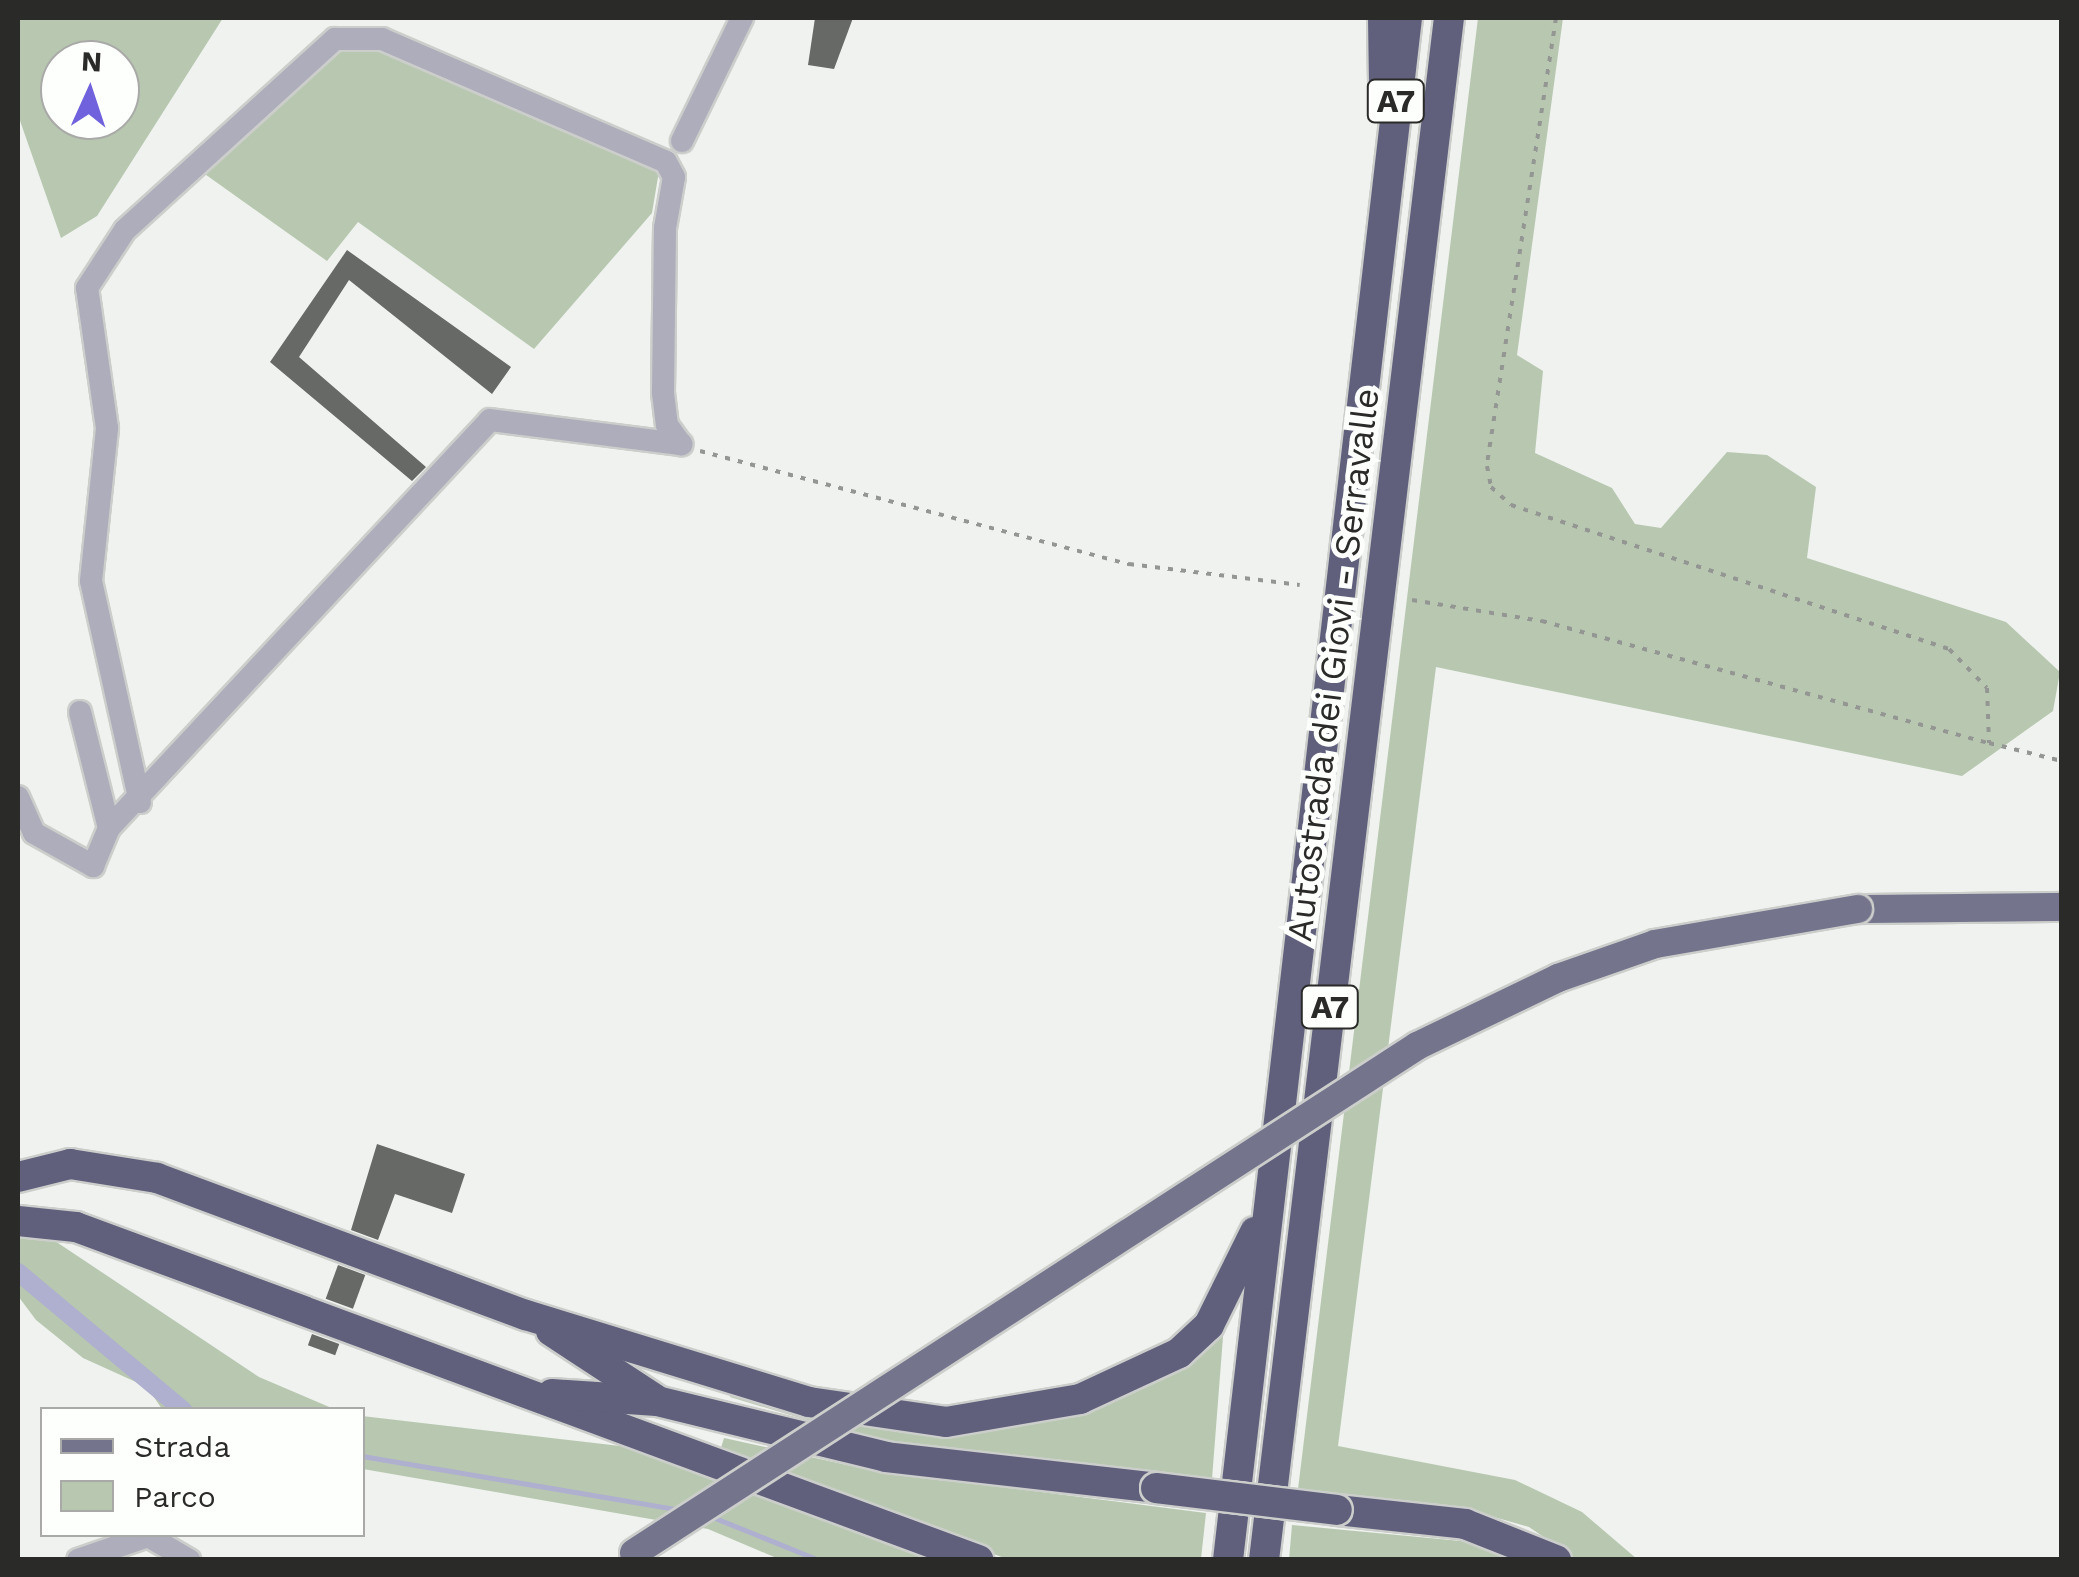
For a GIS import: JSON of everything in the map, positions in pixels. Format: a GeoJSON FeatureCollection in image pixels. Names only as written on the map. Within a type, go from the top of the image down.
{"type":"FeatureCollection","features":[{"type":"Feature","properties":{"kind":"highway"},"geometry":{"type":"LineString","coordinates":[[1386,18],[1386,184]]}},
{"type":"Feature","properties":{"kind":"highway","name":"Autostrada dei Giovi - Serravalle"},"geometry":{"type":"LineString","coordinates":[[1228,1560],[1407,18]]}},
{"type":"Feature","properties":{"kind":"highway","name":"Autostrada dei Giovi - Serravalle"},"geometry":{"type":"LineString","coordinates":[[1264,1560],[1449,18]]}},
{"type":"Feature","properties":{"kind":"highway"},"geometry":{"type":"LineString","coordinates":[[18,1165],[70,1164],[157,1178],[526,1315],[872,1417],[1019,1414],[1080,1399],[1179,1353],[1234,1282],[1270,1186]]}},
{"type":"Feature","properties":{"kind":"highway"},"geometry":{"type":"LineString","coordinates":[[18,1177],[70,1164]]}},
{"type":"Feature","properties":{"kind":"highway"},"geometry":{"type":"LineString","coordinates":[[18,1221],[76,1227],[514,1392],[978,1560]]}},
{"type":"Feature","properties":{"kind":"highway"},"geometry":{"type":"LineString","coordinates":[[526,1315],[657,1401]]}},
{"type":"Feature","properties":{"kind":"highway"},"geometry":{"type":"LineString","coordinates":[[514,1392],[657,1401],[886,1456],[1465,1524],[1556,1560]]}},
{"type":"Feature","properties":{"kind":"highway"},"geometry":{"type":"LineString","coordinates":[[1277,1560],[1279,1428]]}},
{"type":"Feature","properties":{"kind":"main road"},"geometry":{"type":"LineString","coordinates":[[627,1556],[1204,1177],[1417,1046],[1558,978],[1758,919],[1932,903],[2062,906]]}},
{"type":"Feature","properties":{"kind":"lane"},"geometry":{"type":"LineString","coordinates":[[682,142],[742,18]]}},
{"type":"Feature","properties":{"kind":"lane"},"geometry":{"type":"LineString","coordinates":[[140,802],[91,581],[108,428],[88,288],[110,246],[326,46],[352,34],[382,39],[666,162],[674,176],[664,228],[663,393],[667,425],[681,444]]}},
{"type":"Feature","properties":{"kind":"lane"},"geometry":{"type":"LineString","coordinates":[[18,796],[34,833],[92,866],[109,828],[140,802],[490,420],[681,444]]}},
{"type":"Feature","properties":{"kind":"lane"},"geometry":{"type":"LineString","coordinates":[[80,712],[109,828]]}},
{"type":"Feature","properties":{"kind":"lane"},"geometry":{"type":"LineString","coordinates":[[78,1560],[145,1537]]}},
{"type":"Feature","properties":{"kind":"lane"},"geometry":{"type":"LineString","coordinates":[[150,1537],[189,1560]]}},
{"type":"Feature","properties":{"kind":"path"},"geometry":{"type":"LineString","coordinates":[[1556,18],[1489,450],[1491,486],[1511,506],[1949,649],[1987,688],[1989,744]]}},
{"type":"Feature","properties":{"kind":"path"},"geometry":{"type":"LineString","coordinates":[[681,444],[1129,564],[1300,585]]}},
{"type":"Feature","properties":{"kind":"path"},"geometry":{"type":"LineString","coordinates":[[1412,600],[1542,621],[2062,761]]}},
{"type":"Feature","properties":{"kind":"green space"},"geometry":{"type":"Polygon","coordinates":[[[18,18],[223,18],[97,216],[61,238],[18,115],[18,18]]]}},
{"type":"Feature","properties":{"kind":"green space"},"geometry":{"type":"Polygon","coordinates":[[[1478,18],[1563,18],[1517,355],[1543,371],[1535,453],[1612,488],[1635,524],[1661,528],[1727,452],[1767,455],[1816,487],[1807,558],[2006,622],[2060,672],[2053,711],[1962,776],[1436,667],[1338,1446],[1515,1480],[1582,1512],[1637,1559],[1576,1559],[1529,1527],[1487,1515],[1298,1489],[1478,18]]]}},
{"type":"Feature","properties":{"kind":"green space"},"geometry":{"type":"Polygon","coordinates":[[[369,46],[659,171],[652,213],[534,349],[358,222],[327,261],[202,172],[334,51],[369,46]]]}},
{"type":"Feature","properties":{"kind":"green space"},"geometry":{"type":"Polygon","coordinates":[[[18,1231],[52,1239],[259,1377],[329,1407],[161,1407],[147,1387],[83,1358],[36,1320],[18,1296],[18,1231]]]}},
{"type":"Feature","properties":{"kind":"green space"},"geometry":{"type":"Polygon","coordinates":[[[1224,1324],[1212,1479],[890,1445],[730,1397],[736,1384],[1026,1422],[1224,1324]]]}},
{"type":"Feature","properties":{"kind":"green space"},"geometry":{"type":"Polygon","coordinates":[[[365,1416],[655,1450],[949,1559],[779,1559],[708,1529],[365,1469],[365,1416]]]}},
{"type":"Feature","properties":{"kind":"green space"},"geometry":{"type":"Polygon","coordinates":[[[724,1438],[870,1470],[1206,1513],[1201,1559],[1007,1559],[720,1451],[724,1438]]]}},
{"type":"Feature","properties":{"kind":"green space"},"geometry":{"type":"Polygon","coordinates":[[[1292,1525],[1461,1541],[1523,1560],[1289,1560],[1292,1525]]]}},
{"type":"Feature","properties":{"kind":"building"},"geometry":{"type":"Polygon","coordinates":[[[815,18],[853,18],[834,69],[808,65],[815,18]]]}},
{"type":"Feature","properties":{"kind":"building"},"geometry":{"type":"Polygon","coordinates":[[[347,250],[511,367],[492,394],[349,280],[299,357],[426,467],[412,481],[270,362],[347,250]]]}},
{"type":"Feature","properties":{"kind":"building"},"geometry":{"type":"Polygon","coordinates":[[[377,1144],[465,1174],[452,1213],[395,1194],[378,1240],[351,1230],[377,1144]]]}},
{"type":"Feature","properties":{"kind":"building"},"geometry":{"type":"Polygon","coordinates":[[[338,1265],[365,1275],[353,1309],[326,1299],[338,1265]]]}},
{"type":"Feature","properties":{"kind":"building"},"geometry":{"type":"Polygon","coordinates":[[[312,1334],[339,1344],[335,1355],[308,1345],[312,1334]]]}},
{"type":"Feature","properties":{"kind":"waterway"},"geometry":{"type":"LineString","coordinates":[[18,1272],[179,1407]]}},
{"type":"Feature","properties":{"kind":"waterway"},"geometry":{"type":"LineString","coordinates":[[183,1404],[188,1407]]}},
{"type":"Feature","properties":{"kind":"waterway"},"geometry":{"type":"LineString","coordinates":[[365,1457],[680,1510]]}},
{"type":"Feature","properties":{"kind":"waterway"},"geometry":{"type":"LineString","coordinates":[[710,1516],[819,1560]]}}]}
